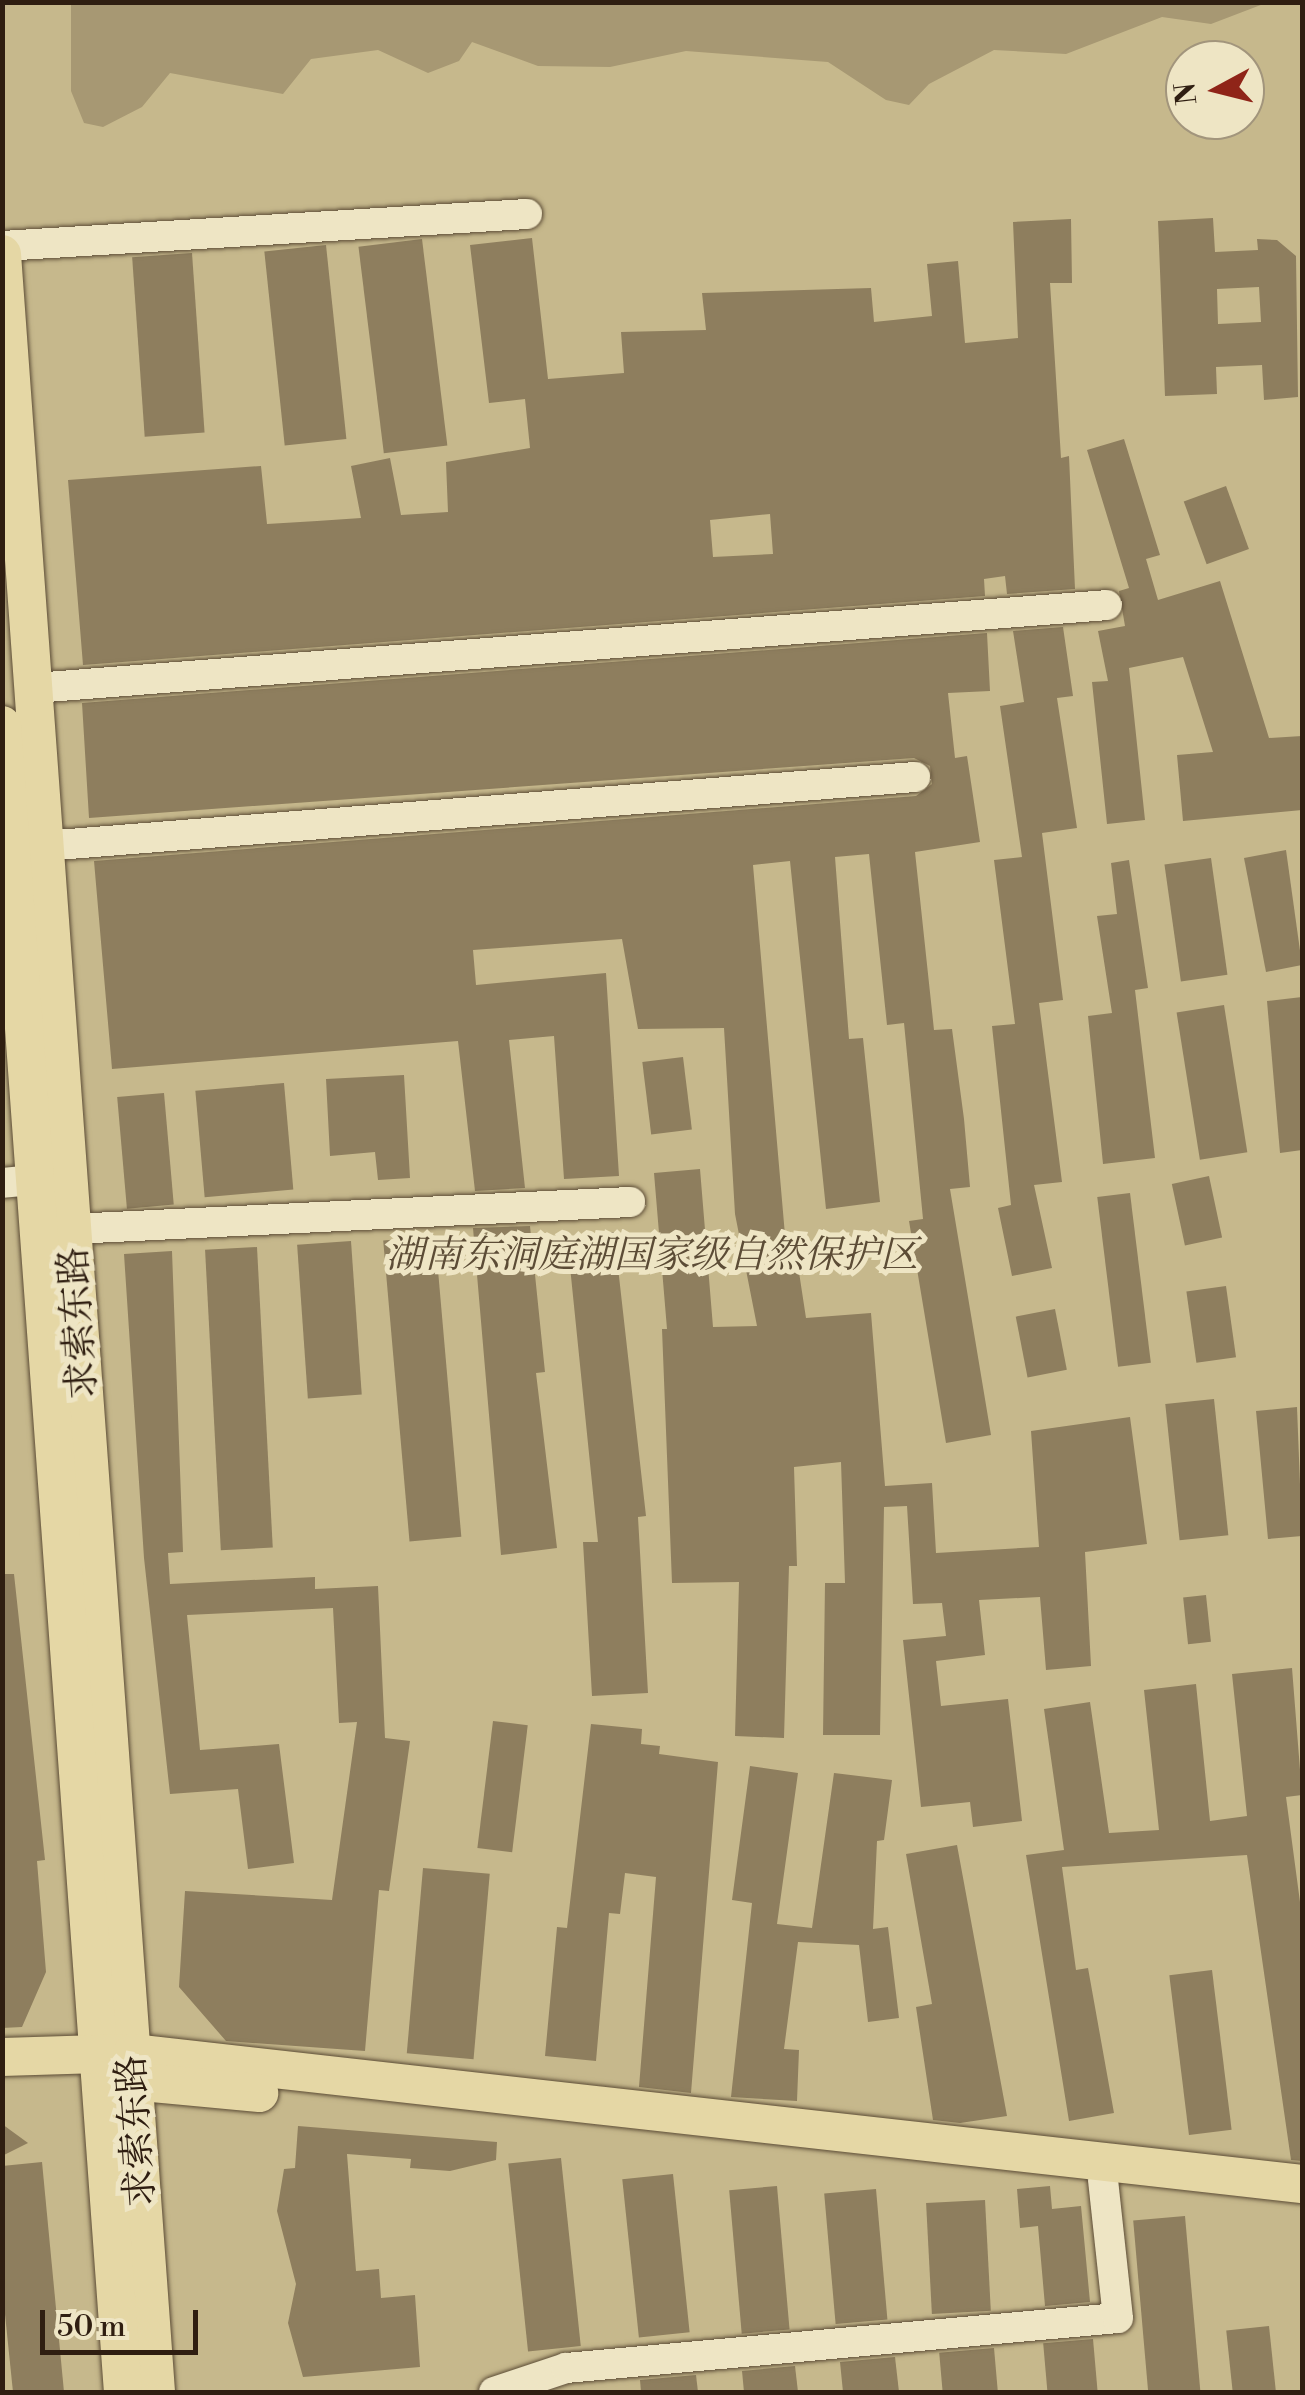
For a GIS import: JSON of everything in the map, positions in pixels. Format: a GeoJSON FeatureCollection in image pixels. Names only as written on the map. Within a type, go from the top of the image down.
{"type":"FeatureCollection","features":[{"type":"Feature","properties":{"kind":"main road","name":"求索东路"},"geometry":{"type":"LineString","coordinates":[[2,254],[44,846],[35,1180],[72,1230],[115,2067],[123,2392]]}},
{"type":"Feature","properties":{"kind":"main road","name":"求索东路"},"geometry":{"type":"LineString","coordinates":[[2,725],[35,1180],[115,2067],[156,2392]]}},
{"type":"Feature","properties":{"kind":"main road"},"geometry":{"type":"LineString","coordinates":[[2,2057],[1302,2184]]}},
{"type":"Feature","properties":{"kind":"main road"},"geometry":{"type":"LineString","coordinates":[[2,2081],[115,2067],[1302,2204]]}},
{"type":"Feature","properties":{"kind":"street"},"geometry":{"type":"LineString","coordinates":[[2,246],[527,214]]}},
{"type":"Feature","properties":{"kind":"street"},"geometry":{"type":"LineString","coordinates":[[34,688],[1107,605]]}},
{"type":"Feature","properties":{"kind":"street"},"geometry":{"type":"LineString","coordinates":[[44,846],[915,777]]}},
{"type":"Feature","properties":{"kind":"street"},"geometry":{"type":"LineString","coordinates":[[72,1230],[630,1202]]}},
{"type":"Feature","properties":{"kind":"street"},"geometry":{"type":"LineString","coordinates":[[494,2392],[566,2368],[1118,2318],[1104,2180]]}},
{"type":"Feature","properties":{"kind":"green space","name":"湖南东洞庭湖国家级自然保护区"},"geometry":{"type":"Polygon","coordinates":[[[3,3],[1302,3],[1302,2392],[3,2392],[3,3]]]}},
{"type":"Feature","properties":{"kind":"shaded area"},"geometry":{"type":"Polygon","coordinates":[[[71,2],[1266,3],[1211,24],[1162,17],[1066,54],[994,50],[929,84],[909,105],[886,100],[828,62],[686,51],[610,67],[538,66],[472,42],[459,61],[428,73],[378,50],[311,59],[283,94],[170,73],[142,107],[103,127],[84,123],[71,91],[71,2]]]}},
{"type":"Feature","properties":{"kind":"building"},"geometry":{"type":"Polygon","coordinates":[[[1213,218],[1215,252],[1258,250],[1257,239],[1277,240],[1296,256],[1298,397],[1264,400],[1262,365],[1216,367],[1217,394],[1165,396],[1158,221],[1213,218]],[[1259,287],[1217,289],[1218,324],[1261,322],[1259,287]]]}},
{"type":"Feature","properties":{"kind":"building"},"geometry":{"type":"Polygon","coordinates":[[[1071,219],[1072,283],[1050,283],[1061,458],[1069,456],[1075,589],[1007,594],[1005,576],[984,579],[985,596],[83,665],[68,480],[261,466],[267,524],[361,518],[351,466],[390,458],[401,515],[448,512],[446,462],[530,448],[525,399],[489,403],[470,245],[532,238],[548,379],[624,373],[621,332],[706,330],[702,293],[871,288],[874,322],[932,316],[927,264],[958,261],[965,343],[1018,338],[1013,222],[1071,219]],[[770,514],[710,520],[713,557],[773,554],[770,514]]]}},
{"type":"Feature","properties":{"kind":"building"},"geometry":{"type":"Polygon","coordinates":[[[422,239],[447,445],[384,453],[358,247],[422,239]]]}},
{"type":"Feature","properties":{"kind":"building"},"geometry":{"type":"Polygon","coordinates":[[[326,245],[346,439],[285,445],[264,251],[326,245]]]}},
{"type":"Feature","properties":{"kind":"building"},"geometry":{"type":"Polygon","coordinates":[[[192,253],[205,433],[145,437],[132,257],[192,253]]]}},
{"type":"Feature","properties":{"kind":"building"},"geometry":{"type":"Polygon","coordinates":[[[1124,439],[1160,555],[1146,559],[1158,600],[1220,581],[1269,738],[1302,736],[1302,810],[1183,821],[1177,755],[1213,752],[1183,657],[1129,668],[1145,820],[1107,824],[1092,682],[1108,681],[1098,631],[1125,626],[1119,591],[1129,588],[1087,450],[1124,439]]]}},
{"type":"Feature","properties":{"kind":"building"},"geometry":{"type":"Polygon","coordinates":[[[1226,486],[1249,549],[1207,564],[1184,501],[1226,486]]]}},
{"type":"Feature","properties":{"kind":"building"},"geometry":{"type":"Polygon","coordinates":[[[1063,627],[1073,696],[1057,698],[1077,828],[1042,833],[1063,1000],[1039,1003],[1062,1182],[1034,1185],[1052,1268],[1012,1276],[998,1208],[1011,1205],[992,1026],[1015,1024],[994,860],[1022,857],[1000,706],[1024,702],[1013,631],[1063,627]]]}},
{"type":"Feature","properties":{"kind":"building"},"geometry":{"type":"Polygon","coordinates":[[[987,633],[990,691],[948,693],[955,758],[967,756],[980,842],[915,852],[934,1030],[952,1029],[964,1119],[970,1187],[950,1189],[991,1435],[946,1443],[909,1221],[923,1219],[904,1023],[887,1025],[869,854],[835,857],[849,1039],[863,1038],[880,1202],[826,1209],[790,861],[753,865],[785,1235],[793,1233],[806,1318],[871,1313],[885,1486],[932,1483],[936,1553],[1039,1547],[1031,1431],[1130,1417],[1147,1544],[1085,1552],[1091,1666],[1046,1670],[1040,1597],[979,1600],[985,1655],[936,1661],[941,1706],[1008,1699],[1022,1821],[973,1827],[970,1802],[921,1807],[903,1640],[946,1636],[942,1603],[913,1604],[907,1506],[884,1507],[880,1735],[823,1735],[825,1583],[845,1583],[841,1462],[794,1467],[797,1566],[789,1566],[784,1738],[735,1736],[739,1582],[672,1583],[662,1329],[667,1329],[654,1173],[700,1169],[713,1327],[757,1326],[735,1214],[724,1028],[638,1029],[622,939],[473,950],[476,985],[606,973],[619,1176],[564,1179],[554,1036],[509,1040],[525,1188],[475,1191],[458,1041],[112,1069],[94,861],[916,796],[932,784],[930,766],[914,758],[89,818],[82,703],[987,633]]]}},
{"type":"Feature","properties":{"kind":"building"},"geometry":{"type":"Polygon","coordinates":[[[1286,850],[1302,965],[1266,972],[1244,858],[1286,850]]]}},
{"type":"Feature","properties":{"kind":"building"},"geometry":{"type":"Polygon","coordinates":[[[1211,858],[1227,975],[1181,981],[1164,865],[1211,858]]]}},
{"type":"Feature","properties":{"kind":"building"},"geometry":{"type":"Polygon","coordinates":[[[1129,860],[1148,988],[1135,990],[1155,1158],[1103,1164],[1088,1016],[1112,1013],[1097,916],[1117,914],[1111,863],[1129,860]]]}},
{"type":"Feature","properties":{"kind":"building"},"geometry":{"type":"Polygon","coordinates":[[[1302,997],[1302,1150],[1280,1153],[1267,1001],[1302,997]]]}},
{"type":"Feature","properties":{"kind":"building"},"geometry":{"type":"Polygon","coordinates":[[[1224,1005],[1247,1152],[1200,1160],[1177,1013],[1224,1005]]]}},
{"type":"Feature","properties":{"kind":"building"},"geometry":{"type":"Polygon","coordinates":[[[683,1057],[692,1129],[651,1134],[642,1062],[683,1057]]]}},
{"type":"Feature","properties":{"kind":"building"},"geometry":{"type":"Polygon","coordinates":[[[404,1075],[410,1178],[378,1180],[375,1152],[330,1156],[326,1079],[404,1075]]]}},
{"type":"Feature","properties":{"kind":"building"},"geometry":{"type":"Polygon","coordinates":[[[284,1083],[293,1190],[205,1197],[195,1091],[284,1083]]]}},
{"type":"Feature","properties":{"kind":"building"},"geometry":{"type":"Polygon","coordinates":[[[164,1093],[174,1205],[127,1209],[117,1097],[164,1093]]]}},
{"type":"Feature","properties":{"kind":"building"},"geometry":{"type":"Polygon","coordinates":[[[1209,1176],[1222,1238],[1185,1246],[1172,1184],[1209,1176]]]}},
{"type":"Feature","properties":{"kind":"building"},"geometry":{"type":"Polygon","coordinates":[[[1130,1193],[1151,1363],[1118,1367],[1097,1197],[1130,1193]]]}},
{"type":"Feature","properties":{"kind":"building"},"geometry":{"type":"Polygon","coordinates":[[[530,1226],[545,1372],[536,1373],[557,1548],[501,1555],[473,1228],[530,1226]]]}},
{"type":"Feature","properties":{"kind":"building"},"geometry":{"type":"Polygon","coordinates":[[[614,1232],[646,1516],[638,1517],[648,1693],[592,1696],[583,1542],[598,1542],[567,1237],[614,1232]]]}},
{"type":"Feature","properties":{"kind":"building"},"geometry":{"type":"Polygon","coordinates":[[[435,1236],[461,1537],[410,1541],[383,1241],[435,1236]]]}},
{"type":"Feature","properties":{"kind":"building"},"geometry":{"type":"Polygon","coordinates":[[[351,1241],[362,1395],[308,1398],[297,1245],[351,1241]]]}},
{"type":"Feature","properties":{"kind":"building"},"geometry":{"type":"Polygon","coordinates":[[[257,1247],[273,1548],[221,1550],[205,1250],[257,1247]]]}},
{"type":"Feature","properties":{"kind":"building"},"geometry":{"type":"Polygon","coordinates":[[[172,1251],[183,1552],[168,1553],[170,1584],[315,1577],[315,1589],[378,1586],[385,1738],[410,1741],[389,1891],[379,1890],[365,2051],[226,2041],[179,1987],[185,1891],[332,1900],[357,1722],[339,1723],[333,1608],[187,1615],[200,1750],[279,1744],[294,1863],[248,1869],[238,1789],[170,1794],[144,1558],[124,1254],[172,1251]]]}},
{"type":"Feature","properties":{"kind":"building"},"geometry":{"type":"Polygon","coordinates":[[[1226,1286],[1236,1357],[1196,1363],[1186,1292],[1226,1286]]]}},
{"type":"Feature","properties":{"kind":"building"},"geometry":{"type":"Polygon","coordinates":[[[1055,1309],[1067,1370],[1028,1377],[1016,1317],[1055,1309]]]}},
{"type":"Feature","properties":{"kind":"building"},"geometry":{"type":"Polygon","coordinates":[[[1214,1399],[1228,1535],[1180,1540],[1165,1404],[1214,1399]]]}},
{"type":"Feature","properties":{"kind":"building"},"geometry":{"type":"Polygon","coordinates":[[[1297,1407],[1302,1536],[1268,1539],[1256,1411],[1297,1407]]]}},
{"type":"Feature","properties":{"kind":"building"},"geometry":{"type":"Polygon","coordinates":[[[2,1574],[14,1574],[45,1860],[37,1861],[46,1972],[22,2027],[2,2028],[2,1574]]]}},
{"type":"Feature","properties":{"kind":"building"},"geometry":{"type":"Polygon","coordinates":[[[1206,1595],[1211,1642],[1188,1644],[1183,1597],[1206,1595]]]}},
{"type":"Feature","properties":{"kind":"building"},"geometry":{"type":"Polygon","coordinates":[[[1292,1668],[1302,1795],[1286,1797],[1302,1917],[1302,2161],[1291,2160],[1247,1855],[1062,1867],[1076,1970],[1088,1968],[1114,2113],[1069,2121],[1026,1855],[1064,1850],[1044,1709],[1090,1702],[1109,1833],[1159,1830],[1144,1690],[1196,1684],[1210,1821],[1247,1816],[1232,1674],[1292,1668]]]}},
{"type":"Feature","properties":{"kind":"building"},"geometry":{"type":"Polygon","coordinates":[[[493,1721],[528,1725],[512,1852],[477,1848],[493,1721]]]}},
{"type":"Feature","properties":{"kind":"building"},"geometry":{"type":"Polygon","coordinates":[[[591,1724],[642,1729],[641,1744],[660,1746],[659,1754],[718,1762],[691,2093],[639,2087],[656,1877],[625,1873],[620,1914],[609,1913],[596,2061],[545,2056],[557,1927],[567,1928],[591,1724]]]}},
{"type":"Feature","properties":{"kind":"building"},"geometry":{"type":"Polygon","coordinates":[[[750,1766],[798,1773],[777,1924],[812,1928],[834,1773],[892,1780],[884,1840],[877,1841],[873,1929],[888,1927],[899,2018],[868,2022],[859,1945],[798,1942],[784,2049],[799,2050],[797,2101],[731,2097],[752,1903],[732,1900],[750,1766]]]}},
{"type":"Feature","properties":{"kind":"building"},"geometry":{"type":"Polygon","coordinates":[[[957,1845],[1007,2116],[960,2123],[933,2120],[916,2007],[932,2004],[906,1854],[957,1845]]]}},
{"type":"Feature","properties":{"kind":"building"},"geometry":{"type":"Polygon","coordinates":[[[423,1868],[490,1874],[474,2059],[407,2053],[423,1868]]]}},
{"type":"Feature","properties":{"kind":"building"},"geometry":{"type":"Polygon","coordinates":[[[1212,1970],[1232,2130],[1189,2135],[1169,1975],[1212,1970]]]}},
{"type":"Feature","properties":{"kind":"building"},"geometry":{"type":"Polygon","coordinates":[[[2,2124],[28,2143],[2,2156],[2,2124]]]}},
{"type":"Feature","properties":{"kind":"building"},"geometry":{"type":"Polygon","coordinates":[[[298,2126],[497,2142],[496,2160],[450,2171],[410,2168],[411,2159],[347,2154],[356,2271],[379,2269],[381,2298],[415,2295],[420,2367],[303,2377],[288,2323],[296,2284],[277,2211],[284,2169],[295,2168],[298,2126]]]}},
{"type":"Feature","properties":{"kind":"building"},"geometry":{"type":"Polygon","coordinates":[[[561,2158],[581,2346],[528,2352],[508,2164],[561,2158]]]}},
{"type":"Feature","properties":{"kind":"building"},"geometry":{"type":"Polygon","coordinates":[[[42,2162],[64,2392],[13,2392],[2,2285],[2,2166],[42,2162]]]}},
{"type":"Feature","properties":{"kind":"building"},"geometry":{"type":"Polygon","coordinates":[[[673,2174],[690,2332],[639,2337],[622,2179],[673,2174]]]}},
{"type":"Feature","properties":{"kind":"building"},"geometry":{"type":"Polygon","coordinates":[[[777,2186],[790,2329],[742,2334],[729,2190],[777,2186]]]}},
{"type":"Feature","properties":{"kind":"building"},"geometry":{"type":"Polygon","coordinates":[[[1050,2186],[1052,2209],[1081,2206],[1090,2302],[1045,2306],[1038,2226],[1020,2228],[1017,2189],[1050,2186]]]}},
{"type":"Feature","properties":{"kind":"building"},"geometry":{"type":"Polygon","coordinates":[[[876,2189],[887,2320],[836,2324],[824,2194],[876,2189]]]}},
{"type":"Feature","properties":{"kind":"building"},"geometry":{"type":"Polygon","coordinates":[[[985,2200],[991,2311],[932,2314],[926,2203],[985,2200]]]}},
{"type":"Feature","properties":{"kind":"building"},"geometry":{"type":"Polygon","coordinates":[[[1185,2216],[1200,2392],[1148,2392],[1133,2221],[1185,2216]]]}},
{"type":"Feature","properties":{"kind":"building"},"geometry":{"type":"Polygon","coordinates":[[[1269,2326],[1276,2392],[1233,2392],[1226,2330],[1269,2326]]]}},
{"type":"Feature","properties":{"kind":"building"},"geometry":{"type":"Polygon","coordinates":[[[1093,2339],[1098,2392],[1047,2392],[1043,2343],[1093,2339]]]}},
{"type":"Feature","properties":{"kind":"building"},"geometry":{"type":"Polygon","coordinates":[[[994,2348],[998,2392],[943,2392],[939,2353],[994,2348]]]}},
{"type":"Feature","properties":{"kind":"building"},"geometry":{"type":"Polygon","coordinates":[[[895,2357],[899,2392],[843,2392],[840,2362],[895,2357]]]}},
{"type":"Feature","properties":{"kind":"building"},"geometry":{"type":"Polygon","coordinates":[[[795,2366],[798,2392],[744,2392],[742,2371],[795,2366]]]}},
{"type":"Feature","properties":{"kind":"building"},"geometry":{"type":"Polygon","coordinates":[[[696,2375],[698,2392],[641,2392],[640,2380],[696,2375]]]}}]}
